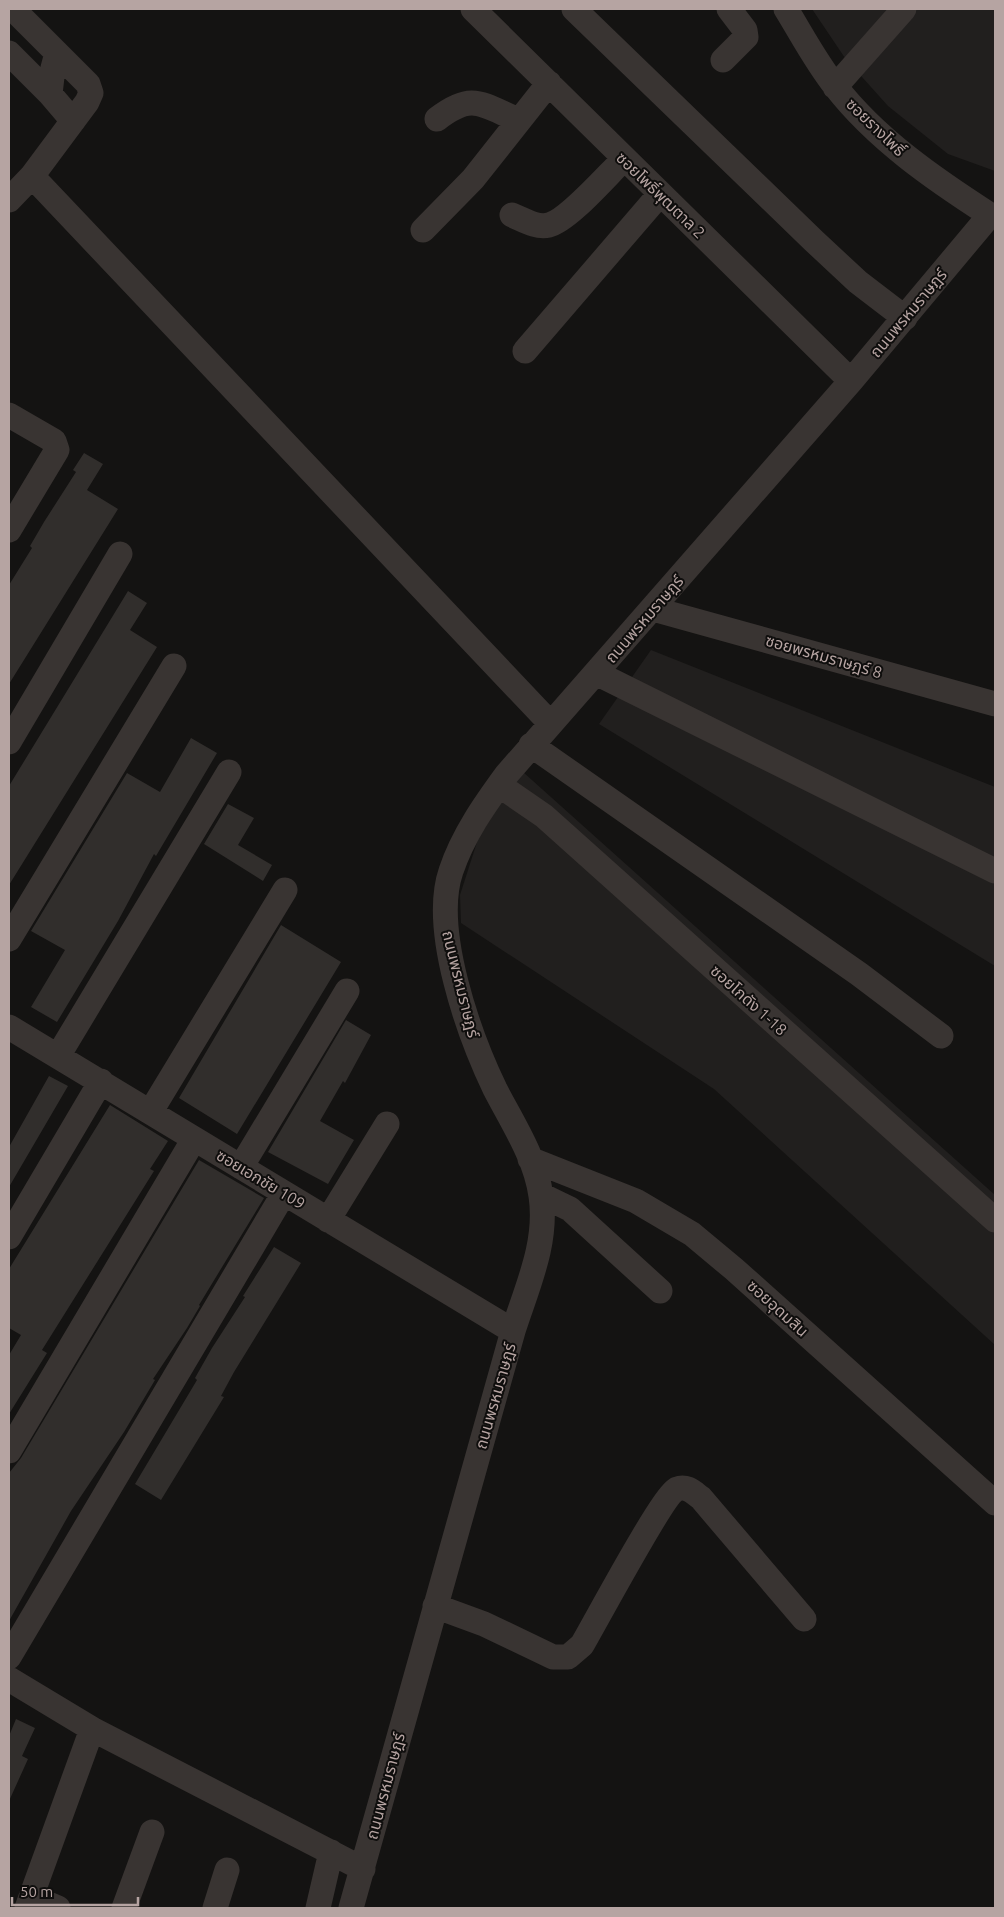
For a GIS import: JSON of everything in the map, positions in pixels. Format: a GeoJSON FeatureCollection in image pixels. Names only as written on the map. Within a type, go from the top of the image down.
{"type":"FeatureCollection","features":[{"type":"Feature","properties":{"kind":"street"},"geometry":{"type":"LineString","coordinates":[[9,200],[32,176],[73,121],[91,93],[88,84],[13,9]]}},
{"type":"Feature","properties":{"kind":"street","name":"ซอยโพธิ์พุฒตาล 2"},"geometry":{"type":"LineString","coordinates":[[473,9],[851,381]]}},
{"type":"Feature","properties":{"kind":"street"},"geometry":{"type":"LineString","coordinates":[[574,9],[839,264],[904,318]]}},
{"type":"Feature","properties":{"kind":"street"},"geometry":{"type":"LineString","coordinates":[[723,60],[746,37],[745,30],[730,9]]}},
{"type":"Feature","properties":{"kind":"street","name":"ซอยรางโพธิ์"},"geometry":{"type":"LineString","coordinates":[[786,9],[835,87],[867,121],[908,158],[993,215]]}},
{"type":"Feature","properties":{"kind":"street"},"geometry":{"type":"LineString","coordinates":[[835,87],[904,9]]}},
{"type":"Feature","properties":{"kind":"street"},"geometry":{"type":"LineString","coordinates":[[9,53],[50,94],[73,121]]}},
{"type":"Feature","properties":{"kind":"street"},"geometry":{"type":"LineString","coordinates":[[50,94],[57,53]]}},
{"type":"Feature","properties":{"kind":"street"},"geometry":{"type":"LineString","coordinates":[[423,230],[473,179],[549,83]]}},
{"type":"Feature","properties":{"kind":"street"},"geometry":{"type":"LineString","coordinates":[[436,119],[452,107],[472,102],[518,120]]}},
{"type":"Feature","properties":{"kind":"street"},"geometry":{"type":"LineString","coordinates":[[512,215],[538,226],[550,225],[579,204],[624,159]]}},
{"type":"Feature","properties":{"kind":"street"},"geometry":{"type":"LineString","coordinates":[[32,176],[550,723]]}},
{"type":"Feature","properties":{"kind":"street"},"geometry":{"type":"LineString","coordinates":[[525,350],[660,194]]}},
{"type":"Feature","properties":{"kind":"street","name":"ถนนพรหมราษฎร์"},"geometry":{"type":"LineString","coordinates":[[351,1908],[513,1331],[541,1244],[541,1195],[530,1159],[484,1066],[465,1010],[446,933],[444,902],[450,872],[482,808],[531,745],[653,609],[993,215]]}},
{"type":"Feature","properties":{"kind":"street"},"geometry":{"type":"LineString","coordinates":[[9,415],[54,441],[57,450],[9,530]]}},
{"type":"Feature","properties":{"kind":"street"},"geometry":{"type":"LineString","coordinates":[[9,742],[120,554]]}},
{"type":"Feature","properties":{"kind":"street","name":"ซอยพรหมราษฎร์ 8"},"geometry":{"type":"LineString","coordinates":[[653,609],[995,704]]}},
{"type":"Feature","properties":{"kind":"street"},"geometry":{"type":"LineString","coordinates":[[9,939],[174,666]]}},
{"type":"Feature","properties":{"kind":"street"},"geometry":{"type":"LineString","coordinates":[[596,673],[995,871]]}},
{"type":"Feature","properties":{"kind":"street"},"geometry":{"type":"LineString","coordinates":[[531,745],[859,974],[941,1036]]}},
{"type":"Feature","properties":{"kind":"street"},"geometry":{"type":"LineString","coordinates":[[58,1056],[229,772]]}},
{"type":"Feature","properties":{"kind":"street","name":"ซอยโกดัง 1-18"},"geometry":{"type":"LineString","coordinates":[[499,784],[544,816],[995,1220]]}},
{"type":"Feature","properties":{"kind":"street"},"geometry":{"type":"LineString","coordinates":[[151,1111],[284,890]]}},
{"type":"Feature","properties":{"kind":"street"},"geometry":{"type":"LineString","coordinates":[[241,1167],[347,992]]}},
{"type":"Feature","properties":{"kind":"street","name":"ซอยเอกชัย 109"},"geometry":{"type":"LineString","coordinates":[[9,1027],[513,1331]]}},
{"type":"Feature","properties":{"kind":"street"},"geometry":{"type":"LineString","coordinates":[[9,1237],[101,1082]]}},
{"type":"Feature","properties":{"kind":"street"},"geometry":{"type":"LineString","coordinates":[[328,1220],[386,1124]]}},
{"type":"Feature","properties":{"kind":"street"},"geometry":{"type":"LineString","coordinates":[[9,1451],[194,1139]]}},
{"type":"Feature","properties":{"kind":"street","name":"ซอยอุดมสิน"},"geometry":{"type":"LineString","coordinates":[[530,1159],[636,1202],[692,1234],[734,1269],[995,1503]]}},
{"type":"Feature","properties":{"kind":"street"},"geometry":{"type":"LineString","coordinates":[[284,1193],[10,1677],[92,1729],[363,1869]]}},
{"type":"Feature","properties":{"kind":"street"},"geometry":{"type":"LineString","coordinates":[[541,1195],[570,1209],[660,1291]]}},
{"type":"Feature","properties":{"kind":"street"},"geometry":{"type":"LineString","coordinates":[[435,1606],[484,1624],[553,1657],[568,1657],[582,1645],[665,1501],[678,1488],[684,1488],[691,1490],[700,1498],[804,1619]]}},
{"type":"Feature","properties":{"kind":"street"},"geometry":{"type":"LineString","coordinates":[[58,1908],[29,1903],[92,1729]]}},
{"type":"Feature","properties":{"kind":"street"},"geometry":{"type":"LineString","coordinates":[[124,1908],[152,1832]]}},
{"type":"Feature","properties":{"kind":"street"},"geometry":{"type":"LineString","coordinates":[[318,1908],[331,1852]]}},
{"type":"Feature","properties":{"kind":"street"},"geometry":{"type":"LineString","coordinates":[[215,1908],[227,1870]]}},
{"type":"Feature","properties":{"kind":"shaded area"},"geometry":{"type":"Polygon","coordinates":[[[812,9],[995,9],[995,171],[948,154],[888,106],[845,58],[812,9]]]}},
{"type":"Feature","properties":{"kind":"shaded area"},"geometry":{"type":"Polygon","coordinates":[[[651,650],[995,787],[995,966],[599,724],[651,650]]]}},
{"type":"Feature","properties":{"kind":"shaded area"},"geometry":{"type":"Polygon","coordinates":[[[523,772],[995,1195],[995,1345],[714,1089],[461,923],[460,895],[478,839],[503,798],[523,772]]]}},
{"type":"Feature","properties":{"kind":"building"},"geometry":{"type":"Polygon","coordinates":[[[84,453],[103,464],[87,490],[118,509],[9,684],[9,585],[32,548],[30,546],[44,522],[76,472],[73,470],[84,453]]]}},
{"type":"Feature","properties":{"kind":"building"},"geometry":{"type":"Polygon","coordinates":[[[128,591],[147,603],[130,630],[157,647],[9,885],[9,786],[128,591]]]}},
{"type":"Feature","properties":{"kind":"building"},"geometry":{"type":"Polygon","coordinates":[[[191,738],[217,753],[156,856],[154,854],[118,921],[57,1022],[31,1007],[65,950],[31,931],[127,773],[160,792],[191,738]]]}},
{"type":"Feature","properties":{"kind":"building"},"geometry":{"type":"Polygon","coordinates":[[[228,804],[254,818],[238,845],[272,865],[263,881],[204,844],[228,804]]]}},
{"type":"Feature","properties":{"kind":"building"},"geometry":{"type":"Polygon","coordinates":[[[281,925],[341,962],[237,1134],[179,1098],[281,925]]]}},
{"type":"Feature","properties":{"kind":"building"},"geometry":{"type":"Polygon","coordinates":[[[346,1020],[371,1035],[345,1083],[343,1081],[320,1121],[354,1140],[328,1184],[268,1152],[346,1020]]]}},
{"type":"Feature","properties":{"kind":"building"},"geometry":{"type":"Polygon","coordinates":[[[49,1076],[68,1086],[9,1187],[9,1147],[49,1076]]]}},
{"type":"Feature","properties":{"kind":"building"},"geometry":{"type":"Polygon","coordinates":[[[110,1105],[168,1141],[150,1169],[154,1171],[42,1350],[47,1353],[9,1414],[9,1355],[21,1335],[9,1328],[9,1269],[110,1105]]]}},
{"type":"Feature","properties":{"kind":"building"},"geometry":{"type":"Polygon","coordinates":[[[199,1160],[264,1198],[187,1328],[153,1379],[155,1380],[124,1432],[71,1511],[9,1621],[9,1473],[21,1458],[199,1160]]]}},
{"type":"Feature","properties":{"kind":"building"},"geometry":{"type":"Polygon","coordinates":[[[274,1247],[301,1263],[234,1372],[221,1396],[224,1397],[161,1500],[135,1484],[197,1380],[195,1378],[212,1348],[274,1247]]]}},
{"type":"Feature","properties":{"kind":"building"},"geometry":{"type":"Polygon","coordinates":[[[16,1719],[35,1728],[22,1756],[28,1759],[9,1801],[9,1736],[16,1719]]]}}]}
